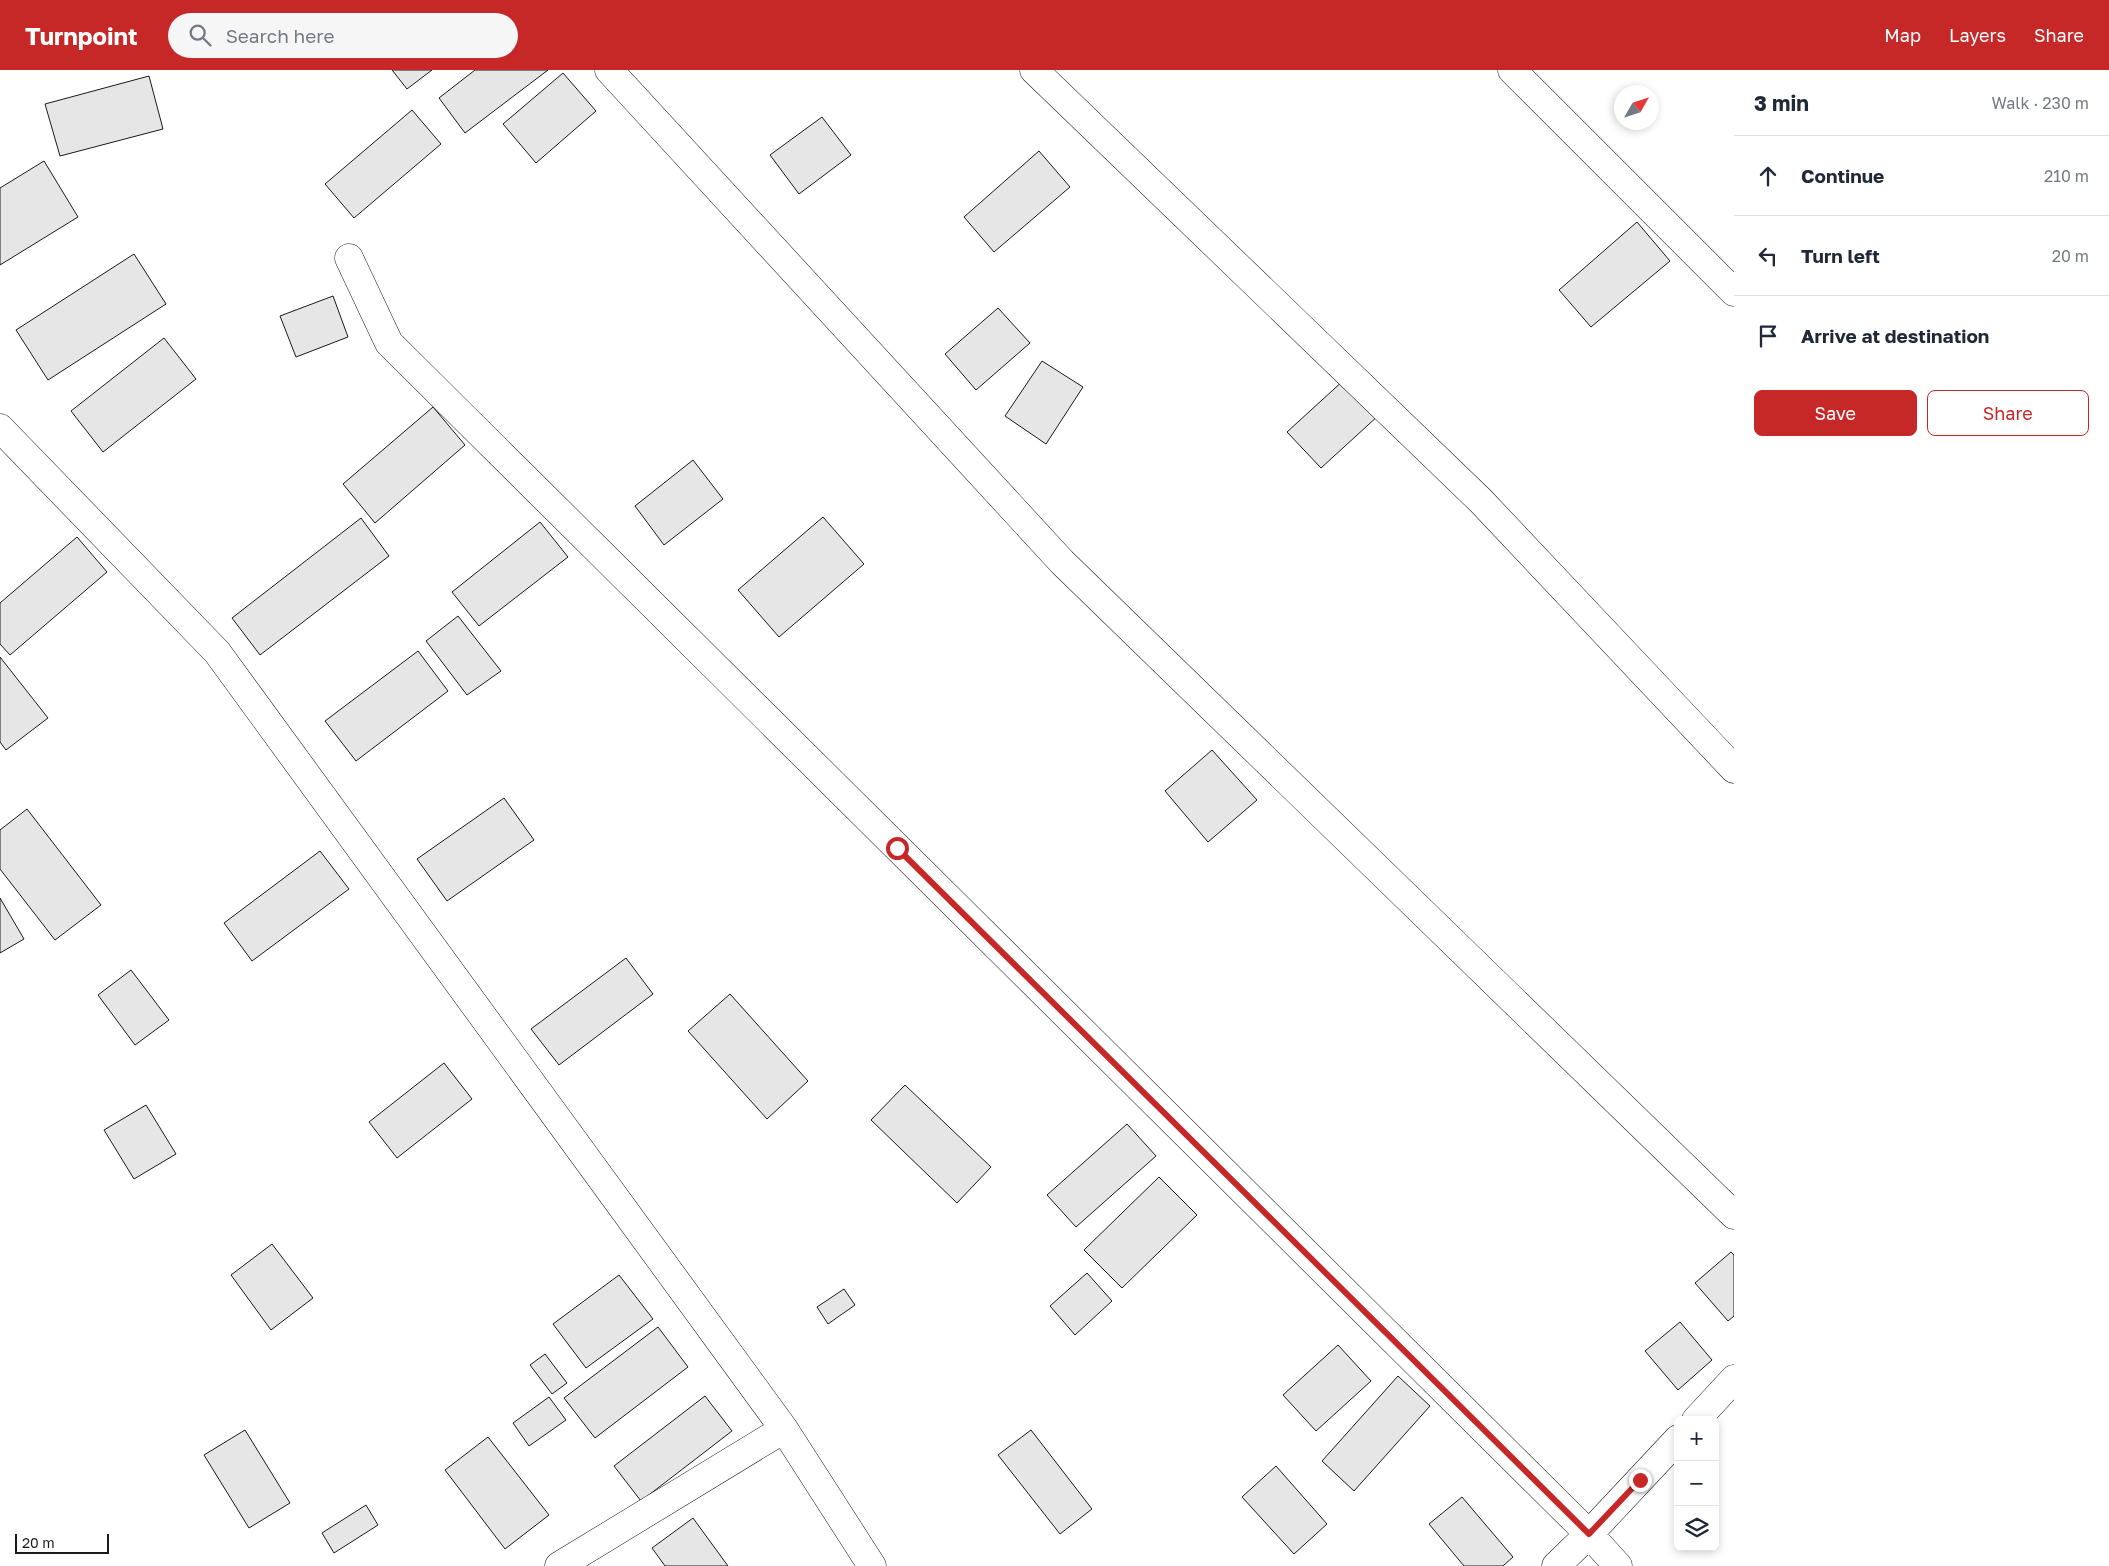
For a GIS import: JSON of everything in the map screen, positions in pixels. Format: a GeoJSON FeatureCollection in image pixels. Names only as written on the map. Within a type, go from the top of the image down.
{"type":"FeatureCollection","features":[{"type":"Feature","properties":{"kind":"street"},"geometry":{"type":"LineString","coordinates":[[609,70],[1062,562],[1734,1215]]}},
{"type":"Feature","properties":{"kind":"street"},"geometry":{"type":"LineString","coordinates":[[1034,70],[1481,501],[1734,769]]}},
{"type":"Feature","properties":{"kind":"street"},"geometry":{"type":"LineString","coordinates":[[1512,70],[1734,292]]}},
{"type":"Feature","properties":{"kind":"street"},"geometry":{"type":"LineString","coordinates":[[349,258],[389,344],[1589,1534],[1618,1566]]}},
{"type":"Feature","properties":{"kind":"street"},"geometry":{"type":"LineString","coordinates":[[0,428],[217,652],[784,1429],[872,1566]]}},
{"type":"Feature","properties":{"kind":"street"},"geometry":{"type":"LineString","coordinates":[[1700,1416],[1734,1379]]}},
{"type":"Feature","properties":{"kind":"street"},"geometry":{"type":"LineString","coordinates":[[559,1566],[784,1429]]}},
{"type":"Feature","properties":{"kind":"street"},"geometry":{"type":"LineString","coordinates":[[1556,1566],[1589,1534],[1674,1443]]}},
{"type":"Feature","properties":{"kind":"building"},"geometry":{"type":"Polygon","coordinates":[[[392,70],[432,70],[407,89],[392,70]]]}},
{"type":"Feature","properties":{"kind":"building"},"geometry":{"type":"Polygon","coordinates":[[[475,70],[548,70],[465,133],[439,98],[475,70]]]}},
{"type":"Feature","properties":{"kind":"building"},"geometry":{"type":"Polygon","coordinates":[[[563,73],[596,111],[536,163],[503,124],[563,73]]]}},
{"type":"Feature","properties":{"kind":"building"},"geometry":{"type":"Polygon","coordinates":[[[149,76],[163,129],[60,156],[45,104],[149,76]]]}},
{"type":"Feature","properties":{"kind":"building"},"geometry":{"type":"Polygon","coordinates":[[[412,110],[441,144],[354,218],[325,184],[412,110]]]}},
{"type":"Feature","properties":{"kind":"building"},"geometry":{"type":"Polygon","coordinates":[[[822,117],[851,155],[799,194],[770,155],[822,117]]]}},
{"type":"Feature","properties":{"kind":"building"},"geometry":{"type":"Polygon","coordinates":[[[1039,151],[1070,187],[994,252],[964,217],[1039,151]]]}},
{"type":"Feature","properties":{"kind":"building"},"geometry":{"type":"Polygon","coordinates":[[[44,161],[78,217],[0,265],[0,188],[44,161]]]}},
{"type":"Feature","properties":{"kind":"building"},"geometry":{"type":"Polygon","coordinates":[[[1637,222],[1670,261],[1591,327],[1559,290],[1637,222]]]}},
{"type":"Feature","properties":{"kind":"building"},"geometry":{"type":"Polygon","coordinates":[[[134,254],[166,304],[48,380],[16,330],[134,254]]]}},
{"type":"Feature","properties":{"kind":"building"},"geometry":{"type":"Polygon","coordinates":[[[333,296],[348,337],[296,357],[280,316],[333,296]]]}},
{"type":"Feature","properties":{"kind":"building"},"geometry":{"type":"Polygon","coordinates":[[[998,308],[1030,343],[976,390],[945,354],[998,308]]]}},
{"type":"Feature","properties":{"kind":"building"},"geometry":{"type":"Polygon","coordinates":[[[164,338],[196,379],[103,452],[71,411],[164,338]]]}},
{"type":"Feature","properties":{"kind":"building"},"geometry":{"type":"Polygon","coordinates":[[[1042,361],[1083,387],[1046,444],[1005,416],[1042,361]]]}},
{"type":"Feature","properties":{"kind":"building"},"geometry":{"type":"Polygon","coordinates":[[[1345,379],[1379,415],[1321,468],[1287,432],[1345,379]]]}},
{"type":"Feature","properties":{"kind":"building"},"geometry":{"type":"Polygon","coordinates":[[[433,407],[465,445],[375,523],[343,484],[433,407]]]}},
{"type":"Feature","properties":{"kind":"building"},"geometry":{"type":"Polygon","coordinates":[[[693,460],[723,499],[664,545],[635,506],[693,460]]]}},
{"type":"Feature","properties":{"kind":"building"},"geometry":{"type":"Polygon","coordinates":[[[823,517],[864,564],[779,637],[738,590],[823,517]]]}},
{"type":"Feature","properties":{"kind":"building"},"geometry":{"type":"Polygon","coordinates":[[[361,518],[389,556],[260,655],[232,618],[361,518]]]}},
{"type":"Feature","properties":{"kind":"building"},"geometry":{"type":"Polygon","coordinates":[[[540,522],[568,557],[479,626],[452,592],[540,522]]]}},
{"type":"Feature","properties":{"kind":"building"},"geometry":{"type":"Polygon","coordinates":[[[77,537],[107,572],[10,655],[0,644],[0,603],[77,537]]]}},
{"type":"Feature","properties":{"kind":"building"},"geometry":{"type":"Polygon","coordinates":[[[458,616],[501,671],[467,695],[426,641],[458,616]]]}},
{"type":"Feature","properties":{"kind":"building"},"geometry":{"type":"Polygon","coordinates":[[[418,651],[448,691],[356,761],[325,721],[418,651]]]}},
{"type":"Feature","properties":{"kind":"building"},"geometry":{"type":"Polygon","coordinates":[[[0,657],[48,718],[6,750],[0,742],[0,657]]]}},
{"type":"Feature","properties":{"kind":"building"},"geometry":{"type":"Polygon","coordinates":[[[1212,750],[1257,800],[1208,842],[1165,791],[1212,750]]]}},
{"type":"Feature","properties":{"kind":"building"},"geometry":{"type":"Polygon","coordinates":[[[504,798],[534,840],[447,901],[417,859],[504,798]]]}},
{"type":"Feature","properties":{"kind":"building"},"geometry":{"type":"Polygon","coordinates":[[[27,809],[101,905],[55,940],[0,869],[0,830],[27,809]]]}},
{"type":"Feature","properties":{"kind":"building"},"geometry":{"type":"Polygon","coordinates":[[[320,851],[349,889],[252,961],[224,923],[320,851]]]}},
{"type":"Feature","properties":{"kind":"building"},"geometry":{"type":"Polygon","coordinates":[[[0,898],[24,939],[0,953],[0,898]]]}},
{"type":"Feature","properties":{"kind":"building"},"geometry":{"type":"Polygon","coordinates":[[[626,958],[653,994],[559,1065],[531,1029],[626,958]]]}},
{"type":"Feature","properties":{"kind":"building"},"geometry":{"type":"Polygon","coordinates":[[[131,970],[169,1020],[135,1045],[98,995],[131,970]]]}},
{"type":"Feature","properties":{"kind":"building"},"geometry":{"type":"Polygon","coordinates":[[[730,994],[808,1081],[767,1119],[688,1031],[730,994]]]}},
{"type":"Feature","properties":{"kind":"building"},"geometry":{"type":"Polygon","coordinates":[[[444,1063],[472,1099],[397,1158],[369,1122],[444,1063]]]}},
{"type":"Feature","properties":{"kind":"building"},"geometry":{"type":"Polygon","coordinates":[[[905,1085],[991,1167],[957,1203],[871,1120],[905,1085]]]}},
{"type":"Feature","properties":{"kind":"building"},"geometry":{"type":"Polygon","coordinates":[[[146,1105],[176,1154],[134,1179],[104,1130],[146,1105]]]}},
{"type":"Feature","properties":{"kind":"building"},"geometry":{"type":"Polygon","coordinates":[[[1127,1124],[1156,1156],[1076,1227],[1047,1195],[1127,1124]]]}},
{"type":"Feature","properties":{"kind":"building"},"geometry":{"type":"Polygon","coordinates":[[[1159,1177],[1197,1215],[1122,1288],[1084,1250],[1159,1177]]]}},
{"type":"Feature","properties":{"kind":"building"},"geometry":{"type":"Polygon","coordinates":[[[272,1244],[313,1298],[271,1330],[231,1275],[272,1244]]]}},
{"type":"Feature","properties":{"kind":"building"},"geometry":{"type":"Polygon","coordinates":[[[1731,1252],[1734,1255],[1734,1316],[1728,1321],[1695,1283],[1731,1252]]]}},
{"type":"Feature","properties":{"kind":"building"},"geometry":{"type":"Polygon","coordinates":[[[1087,1273],[1112,1301],[1075,1335],[1050,1306],[1087,1273]]]}},
{"type":"Feature","properties":{"kind":"building"},"geometry":{"type":"Polygon","coordinates":[[[619,1275],[653,1319],[586,1368],[553,1324],[619,1275]]]}},
{"type":"Feature","properties":{"kind":"building"},"geometry":{"type":"Polygon","coordinates":[[[844,1289],[855,1305],[828,1324],[817,1307],[844,1289]]]}},
{"type":"Feature","properties":{"kind":"building"},"geometry":{"type":"Polygon","coordinates":[[[1680,1322],[1712,1360],[1678,1390],[1645,1351],[1680,1322]]]}},
{"type":"Feature","properties":{"kind":"building"},"geometry":{"type":"Polygon","coordinates":[[[658,1327],[688,1367],[595,1438],[564,1398],[658,1327]]]}},
{"type":"Feature","properties":{"kind":"building"},"geometry":{"type":"Polygon","coordinates":[[[1338,1345],[1371,1381],[1316,1431],[1283,1395],[1338,1345]]]}},
{"type":"Feature","properties":{"kind":"building"},"geometry":{"type":"Polygon","coordinates":[[[545,1354],[567,1383],[552,1394],[530,1365],[545,1354]]]}},
{"type":"Feature","properties":{"kind":"building"},"geometry":{"type":"Polygon","coordinates":[[[1398,1376],[1430,1406],[1354,1491],[1322,1461],[1398,1376]]]}},
{"type":"Feature","properties":{"kind":"building"},"geometry":{"type":"Polygon","coordinates":[[[705,1396],[732,1431],[641,1501],[614,1466],[705,1396]]]}},
{"type":"Feature","properties":{"kind":"building"},"geometry":{"type":"Polygon","coordinates":[[[549,1397],[566,1420],[529,1446],[513,1423],[549,1397]]]}},
{"type":"Feature","properties":{"kind":"building"},"geometry":{"type":"Polygon","coordinates":[[[245,1430],[290,1503],[249,1528],[204,1455],[245,1430]]]}},
{"type":"Feature","properties":{"kind":"building"},"geometry":{"type":"Polygon","coordinates":[[[1031,1430],[1092,1509],[1060,1534],[998,1455],[1031,1430]]]}},
{"type":"Feature","properties":{"kind":"building"},"geometry":{"type":"Polygon","coordinates":[[[488,1437],[549,1515],[505,1549],[445,1470],[488,1437]]]}},
{"type":"Feature","properties":{"kind":"building"},"geometry":{"type":"Polygon","coordinates":[[[1276,1466],[1327,1524],[1294,1554],[1242,1497],[1276,1466]]]}},
{"type":"Feature","properties":{"kind":"building"},"geometry":{"type":"Polygon","coordinates":[[[1462,1497],[1513,1557],[1503,1566],[1464,1566],[1429,1524],[1462,1497]]]}},
{"type":"Feature","properties":{"kind":"building"},"geometry":{"type":"Polygon","coordinates":[[[366,1505],[378,1525],[334,1553],[322,1533],[366,1505]]]}},
{"type":"Feature","properties":{"kind":"building"},"geometry":{"type":"Polygon","coordinates":[[[693,1518],[728,1566],[665,1566],[652,1548],[693,1518]]]}},
{"type":"Feature","properties":{"kind":"route"},"geometry":{"type":"LineString","coordinates":[[897,848],[1589,1534],[1640,1480]]}}]}
